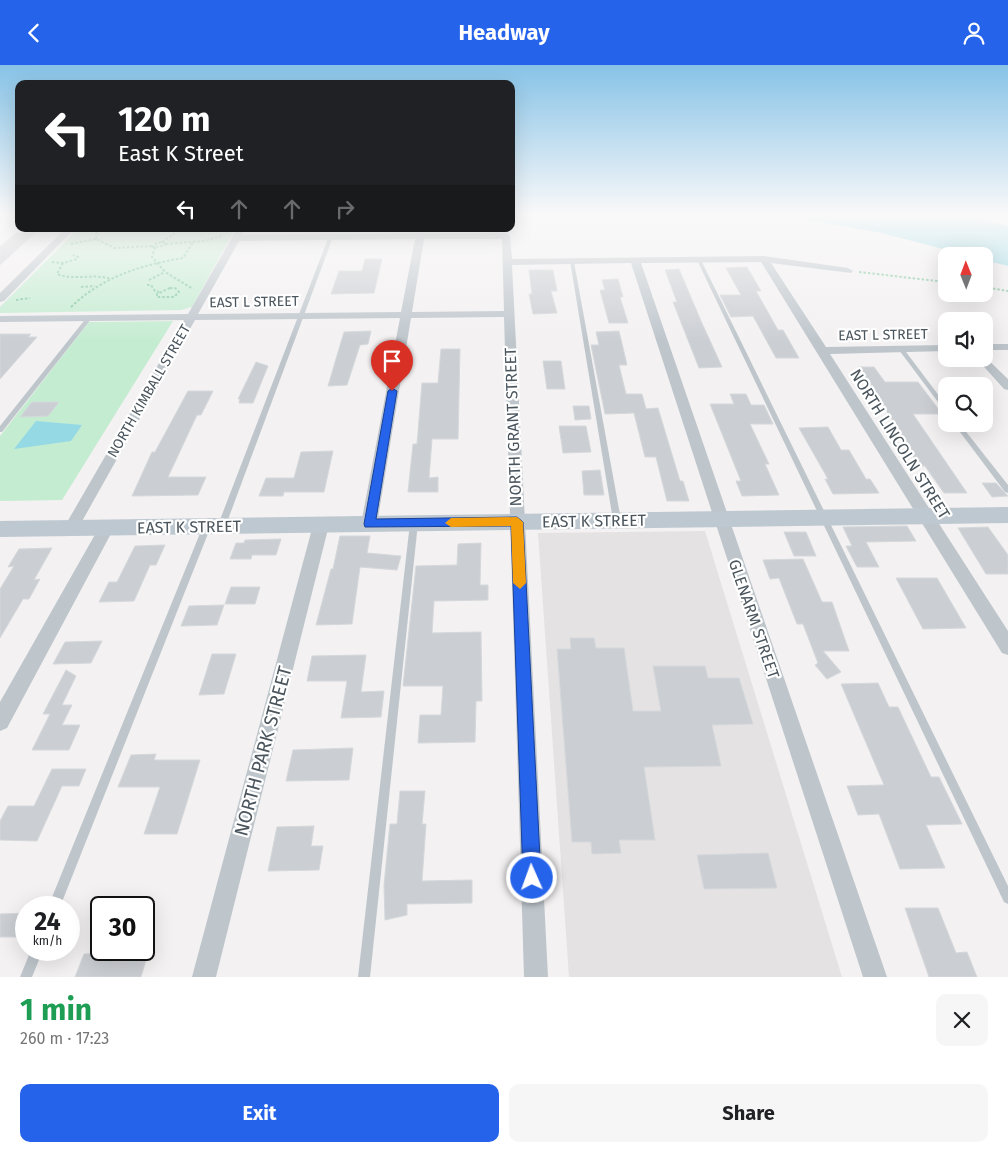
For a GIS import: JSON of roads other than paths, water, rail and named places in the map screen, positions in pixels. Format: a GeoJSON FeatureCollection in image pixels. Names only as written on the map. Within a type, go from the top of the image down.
{"type":"FeatureCollection","features":[{"type":"Feature","properties":{"kind":"street"},"geometry":{"type":"LineString","coordinates":[[0,299],[41,258]]}},
{"type":"Feature","properties":{"kind":"street","name":"NORTH KIMBALL STREET"},"geometry":{"type":"LineString","coordinates":[[70,528],[191,318],[223,258]]}},
{"type":"Feature","properties":{"kind":"street"},"geometry":{"type":"LineString","coordinates":[[370,524],[416,258]]}},
{"type":"Feature","properties":{"kind":"street","name":"NORTH GRANT STREET"},"geometry":{"type":"LineString","coordinates":[[507,258],[536,977]]}},
{"type":"Feature","properties":{"kind":"street"},"geometry":{"type":"LineString","coordinates":[[507,263],[764,259],[848,271]]}},
{"type":"Feature","properties":{"kind":"street","name":"NORTH LINCOLN STREET"},"geometry":{"type":"LineString","coordinates":[[764,259],[1008,647]]}},
{"type":"Feature","properties":{"kind":"street","name":"GLENARM STREET"},"geometry":{"type":"LineString","coordinates":[[635,261],[875,977]]}},
{"type":"Feature","properties":{"kind":"street","name":"EAST L STREET"},"geometry":{"type":"LineString","coordinates":[[0,319],[509,314]]}},
{"type":"Feature","properties":{"kind":"street"},"geometry":{"type":"LineString","coordinates":[[993,347],[1008,347]]}},
{"type":"Feature","properties":{"kind":"street","name":"EAST L STREET"},"geometry":{"type":"LineString","coordinates":[[821,351],[938,348]]}},
{"type":"Feature","properties":{"kind":"street"},"geometry":{"type":"LineString","coordinates":[[991,367],[1008,385]]}},
{"type":"Feature","properties":{"kind":"street","name":"EAST K STREET"},"geometry":{"type":"LineString","coordinates":[[0,529],[1008,515]]}},
{"type":"Feature","properties":{"kind":"street","name":"NORTH PARK STREET"},"geometry":{"type":"LineString","coordinates":[[204,977],[321,525]]}},
{"type":"Feature","properties":{"kind":"street"},"geometry":{"type":"LineString","coordinates":[[0,721],[106,528]]}},
{"type":"Feature","properties":{"kind":"lane"},"geometry":{"type":"LineString","coordinates":[[59,896],[301,317],[323,258]]}},
{"type":"Feature","properties":{"kind":"lane"},"geometry":{"type":"LineString","coordinates":[[699,260],[1008,898]]}},
{"type":"Feature","properties":{"kind":"lane"},"geometry":{"type":"LineString","coordinates":[[572,262],[617,521]]}},
{"type":"Feature","properties":{"kind":"lane"},"geometry":{"type":"LineString","coordinates":[[0,429],[89,318]]}},
{"type":"Feature","properties":{"kind":"lane"},"geometry":{"type":"LineString","coordinates":[[901,349],[938,398]]}},
{"type":"Feature","properties":{"kind":"lane"},"geometry":{"type":"LineString","coordinates":[[963,432],[1008,490]]}},
{"type":"Feature","properties":{"kind":"lane"},"geometry":{"type":"LineString","coordinates":[[364,977],[414,523]]}},
{"type":"Feature","properties":{"kind":"lane"},"geometry":{"type":"LineString","coordinates":[[26,977],[33,961]]}},
{"type":"Feature","properties":{"kind":"water"},"geometry":{"type":"Polygon","coordinates":[[[993,258],[1008,258],[1008,266],[993,262],[993,258]]]}},
{"type":"Feature","properties":{"kind":"water"},"geometry":{"type":"Polygon","coordinates":[[[36,421],[82,425],[71,441],[14,449],[36,421]]]}}]}
